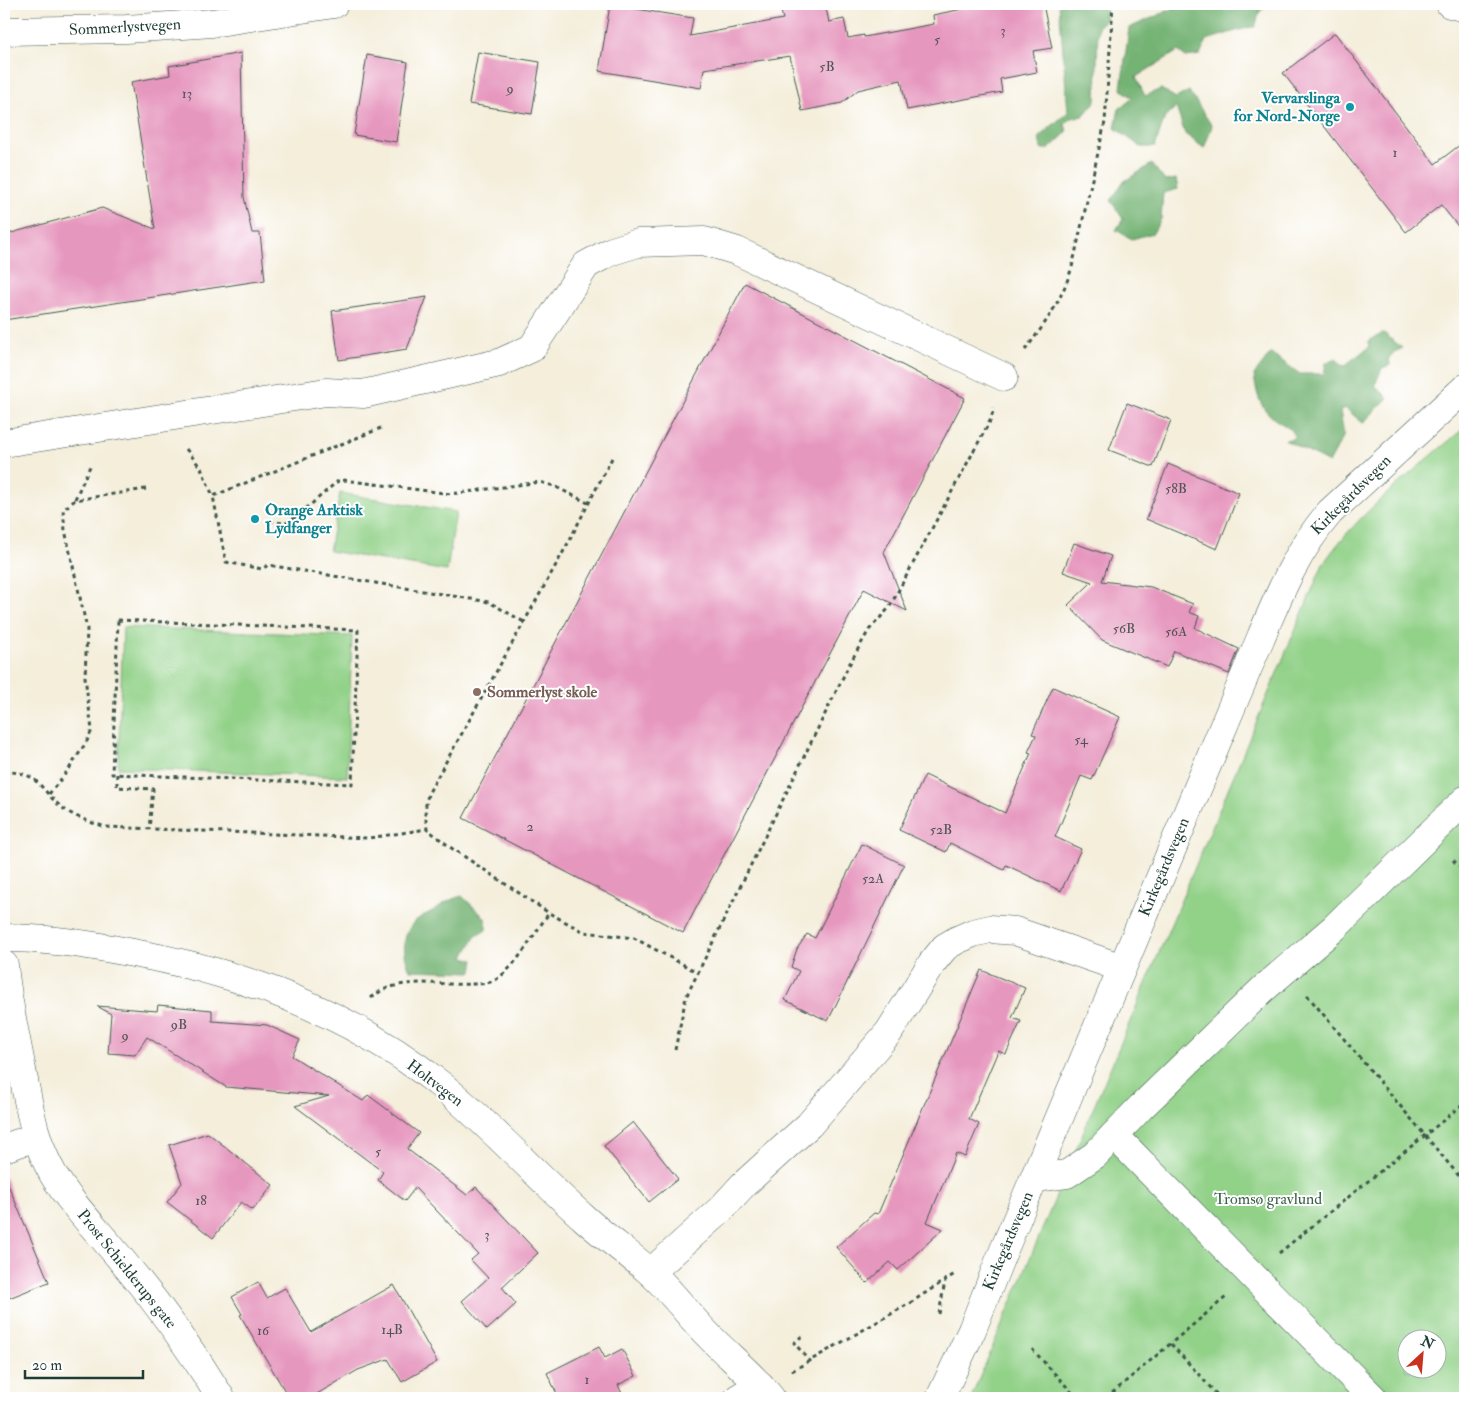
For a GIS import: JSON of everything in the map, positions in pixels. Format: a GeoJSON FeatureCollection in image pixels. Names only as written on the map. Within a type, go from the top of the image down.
{"type":"FeatureCollection","features":[{"type":"Feature","properties":{"kind":"street","name":"Sommerlystvegen"},"geometry":{"type":"LineString","coordinates":[[4,32],[126,29],[212,23],[334,4]]}},
{"type":"Feature","properties":{"kind":"street"},"geometry":{"type":"LineString","coordinates":[[1450,4],[1465,8]]}},
{"type":"Feature","properties":{"kind":"street"},"geometry":{"type":"LineString","coordinates":[[4,444],[326,392],[363,394],[499,363],[532,348],[586,266],[612,251],[638,243],[704,241],[736,251],[1004,377]]}},
{"type":"Feature","properties":{"kind":"street","name":"Kirkegårdsvegen"},"geometry":{"type":"LineString","coordinates":[[940,1398],[972,1330],[1261,637],[1307,541],[1330,512],[1465,388]]}},
{"type":"Feature","properties":{"kind":"street"},"geometry":{"type":"LineString","coordinates":[[1035,1178],[1067,1174],[1095,1155],[1148,1100],[1286,969],[1334,928],[1465,800]]}},
{"type":"Feature","properties":{"kind":"street"},"geometry":{"type":"LineString","coordinates":[[651,1272],[721,1209],[750,1178],[809,1125],[889,1032],[944,947],[973,933],[990,929],[1015,931],[1122,968]]}},
{"type":"Feature","properties":{"kind":"street","name":"Holtvegen"},"geometry":{"type":"LineString","coordinates":[[4,938],[36,938],[96,946],[193,964],[254,982],[308,1004],[370,1037],[440,1084],[584,1218],[651,1272],[711,1339],[756,1394]]}},
{"type":"Feature","properties":{"kind":"street","name":"Prost Schielderups gate"},"geometry":{"type":"LineString","coordinates":[[4,964],[8,999],[27,1106],[36,1137],[53,1174],[66,1193],[144,1286],[182,1338],[221,1398]]}},
{"type":"Feature","properties":{"kind":"street"},"geometry":{"type":"LineString","coordinates":[[1114,1135],[1372,1398]]}},
{"type":"Feature","properties":{"kind":"street"},"geometry":{"type":"LineString","coordinates":[[4,1148],[36,1137]]}},
{"type":"Feature","properties":{"kind":"path"},"geometry":{"type":"LineString","coordinates":[[675,1050],[686,996],[850,663],[868,630],[889,608],[990,421],[1004,377],[1054,312],[1068,282],[1105,122],[1113,4]]}},
{"type":"Feature","properties":{"kind":"path"},"geometry":{"type":"LineString","coordinates":[[213,496],[387,425]]}},
{"type":"Feature","properties":{"kind":"path"},"geometry":{"type":"LineString","coordinates":[[182,444],[201,468],[213,496],[226,562],[262,568],[268,565],[489,602],[524,622]]}},
{"type":"Feature","properties":{"kind":"path"},"geometry":{"type":"LineString","coordinates":[[612,458],[524,622],[428,794],[425,810],[427,829],[450,847],[549,913],[584,932],[634,938],[697,972]]}},
{"type":"Feature","properties":{"kind":"path"},"geometry":{"type":"LineString","coordinates":[[75,500],[92,460]]}},
{"type":"Feature","properties":{"kind":"path"},"geometry":{"type":"LineString","coordinates":[[270,521],[286,523],[296,518],[307,506],[338,481],[344,480],[451,494],[540,482],[554,486],[588,503]]}},
{"type":"Feature","properties":{"kind":"path"},"geometry":{"type":"LineString","coordinates":[[49,794],[69,769],[92,730],[85,677],[87,629],[85,613],[65,530],[63,510],[70,502],[75,500],[146,489]]}},
{"type":"Feature","properties":{"kind":"path"},"geometry":{"type":"LineString","coordinates":[[118,620],[358,630],[352,784],[118,774],[112,774],[118,620]]}},
{"type":"Feature","properties":{"kind":"path"},"geometry":{"type":"LineString","coordinates":[[4,772],[19,772],[35,778],[60,805],[88,822],[106,827],[369,838],[427,829]]}},
{"type":"Feature","properties":{"kind":"path"},"geometry":{"type":"LineString","coordinates":[[118,774],[117,787],[153,789],[149,828]]}},
{"type":"Feature","properties":{"kind":"path"},"geometry":{"type":"LineString","coordinates":[[369,1000],[376,994],[396,985],[453,986],[486,984],[495,980],[511,966],[549,913]]}},
{"type":"Feature","properties":{"kind":"path"},"geometry":{"type":"LineString","coordinates":[[1286,969],[1465,1183]]}},
{"type":"Feature","properties":{"kind":"path"},"geometry":{"type":"LineString","coordinates":[[1106,1398],[1251,1276],[1465,1103]]}},
{"type":"Feature","properties":{"kind":"path"},"geometry":{"type":"LineString","coordinates":[[756,1394],[910,1303],[955,1273],[966,1268],[998,1264]]}},
{"type":"Feature","properties":{"kind":"path"},"geometry":{"type":"LineString","coordinates":[[802,1336],[794,1342],[811,1362]]}},
{"type":"Feature","properties":{"kind":"path"},"geometry":{"type":"LineString","coordinates":[[1171,1344],[1220,1398]]}},
{"type":"Feature","properties":{"kind":"path"},"geometry":{"type":"LineString","coordinates":[[1032,1349],[1077,1398]]}},
{"type":"Feature","properties":{"kind":"green space"},"geometry":{"type":"Polygon","coordinates":[[[1059,4],[1104,4],[1106,20],[1098,27],[1096,101],[1083,116],[1072,118],[1065,124],[1067,132],[1049,149],[1041,149],[1039,137],[1068,112],[1059,4]]]}},
{"type":"Feature","properties":{"kind":"green space"},"geometry":{"type":"Polygon","coordinates":[[[1183,4],[1214,4],[1232,11],[1232,4],[1269,5],[1260,11],[1255,27],[1207,40],[1200,55],[1186,57],[1178,51],[1136,77],[1145,96],[1161,89],[1176,98],[1189,91],[1212,126],[1204,148],[1185,134],[1176,107],[1165,117],[1155,147],[1141,147],[1115,128],[1119,109],[1133,98],[1121,89],[1129,28],[1183,4]]]}},
{"type":"Feature","properties":{"kind":"green space"},"geometry":{"type":"Polygon","coordinates":[[[1152,164],[1165,181],[1176,179],[1178,189],[1163,193],[1161,219],[1153,233],[1132,239],[1116,230],[1123,219],[1111,201],[1123,182],[1152,164]]]}},
{"type":"Feature","properties":{"kind":"green space"},"geometry":{"type":"Polygon","coordinates":[[[1384,333],[1402,348],[1389,357],[1390,365],[1382,368],[1375,385],[1388,398],[1363,423],[1345,408],[1340,411],[1344,435],[1329,463],[1285,440],[1295,438],[1288,428],[1272,417],[1264,408],[1257,392],[1254,375],[1271,353],[1300,374],[1324,374],[1326,363],[1336,359],[1344,366],[1369,347],[1368,341],[1384,333]]]}},
{"type":"Feature","properties":{"kind":"green space","name":"Tromsø gravlund"},"geometry":{"type":"Polygon","coordinates":[[[1465,427],[1465,1398],[971,1398],[1323,564],[1338,544],[1371,508],[1465,427]]]}},
{"type":"Feature","properties":{"kind":"green space"},"geometry":{"type":"Polygon","coordinates":[[[340,493],[456,512],[447,571],[329,551],[340,493]]]}},
{"type":"Feature","properties":{"kind":"green space"},"geometry":{"type":"Polygon","coordinates":[[[123,627],[352,636],[347,777],[118,768],[123,627]]]}},
{"type":"Feature","properties":{"kind":"green space"},"geometry":{"type":"Polygon","coordinates":[[[462,896],[486,919],[486,930],[475,937],[464,957],[474,960],[472,972],[410,970],[404,945],[410,927],[418,919],[454,898],[462,896]]]}},
{"type":"Feature","properties":{"kind":"building"},"geometry":{"type":"Polygon","coordinates":[[[825,4],[829,22],[844,19],[848,38],[864,35],[864,37],[934,24],[933,15],[987,4],[1043,4],[1052,48],[1033,51],[1037,72],[1000,79],[1002,92],[907,110],[901,80],[858,90],[842,103],[802,111],[790,56],[704,69],[701,88],[599,71],[610,5],[693,18],[690,36],[783,19],[781,11],[825,4]]]}},
{"type":"Feature","properties":{"kind":"building","name":"Vervarslinga for Nord-Norge"},"geometry":{"type":"Polygon","coordinates":[[[1335,33],[1435,164],[1465,141],[1465,235],[1441,205],[1406,232],[1283,73],[1335,33]]]}},
{"type":"Feature","properties":{"kind":"building"},"geometry":{"type":"Polygon","coordinates":[[[478,52],[540,62],[532,114],[469,104],[478,52]]]}},
{"type":"Feature","properties":{"kind":"building"},"geometry":{"type":"Polygon","coordinates":[[[241,53],[244,197],[252,233],[260,233],[265,280],[4,320],[4,235],[102,208],[155,229],[131,82],[170,75],[169,66],[241,53]]]}},
{"type":"Feature","properties":{"kind":"building"},"geometry":{"type":"Polygon","coordinates":[[[367,55],[408,62],[396,142],[354,135],[367,55]]]}},
{"type":"Feature","properties":{"kind":"building"},"geometry":{"type":"Polygon","coordinates":[[[745,283],[965,398],[884,552],[907,611],[864,589],[683,933],[463,818],[745,283]]]}},
{"type":"Feature","properties":{"kind":"building"},"geometry":{"type":"Polygon","coordinates":[[[427,297],[407,349],[339,360],[332,311],[427,297]]]}},
{"type":"Feature","properties":{"kind":"building"},"geometry":{"type":"Polygon","coordinates":[[[1127,403],[1171,420],[1153,467],[1109,450],[1127,403]]]}},
{"type":"Feature","properties":{"kind":"building"},"geometry":{"type":"Polygon","coordinates":[[[1168,464],[1239,493],[1217,549],[1146,519],[1168,464]]]}},
{"type":"Feature","properties":{"kind":"building"},"geometry":{"type":"Polygon","coordinates":[[[1074,543],[1111,556],[1102,581],[1151,587],[1193,604],[1189,612],[1199,616],[1195,628],[1239,649],[1229,674],[1174,651],[1167,667],[1102,640],[1068,605],[1092,582],[1063,572],[1074,543]]]}},
{"type":"Feature","properties":{"kind":"building"},"geometry":{"type":"Polygon","coordinates":[[[1053,687],[1120,717],[1092,780],[1081,776],[1055,837],[1081,849],[1061,891],[1006,865],[1004,870],[950,843],[946,852],[899,830],[925,775],[1005,813],[1031,753],[1028,752],[1036,735],[1032,734],[1053,687]]]}},
{"type":"Feature","properties":{"kind":"building"},"geometry":{"type":"Polygon","coordinates":[[[862,844],[904,865],[828,1021],[785,1000],[799,971],[791,967],[797,949],[807,934],[815,938],[862,844]]]}},
{"type":"Feature","properties":{"kind":"building"},"geometry":{"type":"Polygon","coordinates":[[[981,970],[1025,988],[1012,1018],[1021,1021],[1006,1054],[998,1051],[969,1119],[979,1124],[965,1157],[956,1153],[927,1222],[943,1229],[898,1270],[890,1262],[867,1283],[836,1247],[874,1213],[878,1214],[981,970]]]}},
{"type":"Feature","properties":{"kind":"building"},"geometry":{"type":"Polygon","coordinates":[[[158,1005],[212,1010],[212,1021],[267,1025],[300,1040],[292,1056],[363,1101],[368,1095],[419,1133],[407,1149],[467,1195],[476,1187],[538,1253],[502,1287],[516,1304],[487,1330],[462,1301],[488,1278],[471,1260],[478,1254],[415,1188],[405,1201],[378,1180],[383,1172],[295,1106],[329,1096],[226,1087],[147,1037],[135,1055],[108,1053],[111,1014],[97,1006],[157,1011],[158,1005]]]}},
{"type":"Feature","properties":{"kind":"building"},"geometry":{"type":"Polygon","coordinates":[[[633,1122],[678,1179],[649,1202],[604,1146],[633,1122]]]}},
{"type":"Feature","properties":{"kind":"building"},"geometry":{"type":"Polygon","coordinates":[[[208,1133],[273,1185],[253,1210],[241,1202],[213,1238],[167,1202],[182,1183],[169,1145],[208,1133]]]}},
{"type":"Feature","properties":{"kind":"building"},"geometry":{"type":"Polygon","coordinates":[[[4,1175],[49,1282],[4,1300],[4,1175]]]}},
{"type":"Feature","properties":{"kind":"building"},"geometry":{"type":"Polygon","coordinates":[[[258,1282],[267,1298],[285,1288],[311,1332],[394,1285],[437,1362],[402,1382],[388,1359],[358,1370],[310,1398],[289,1398],[240,1315],[242,1314],[232,1297],[258,1282]]]}},
{"type":"Feature","properties":{"kind":"building"},"geometry":{"type":"Polygon","coordinates":[[[599,1347],[605,1358],[622,1349],[636,1376],[618,1385],[624,1398],[559,1398],[547,1373],[599,1347]]]}},
{"type":"Feature","properties":{"kind":"place","name":"Vervarslinga for Nord-Norge"},"geometry":{"type":"Point","coordinates":[1350,107]}},
{"type":"Feature","properties":{"kind":"place","name":"Orange Arktisk Lydfanger"},"geometry":{"type":"Point","coordinates":[255,519]}},
{"type":"Feature","properties":{"kind":"place","name":"Sommerlyst skole"},"geometry":{"type":"Point","coordinates":[477,692]}}]}
